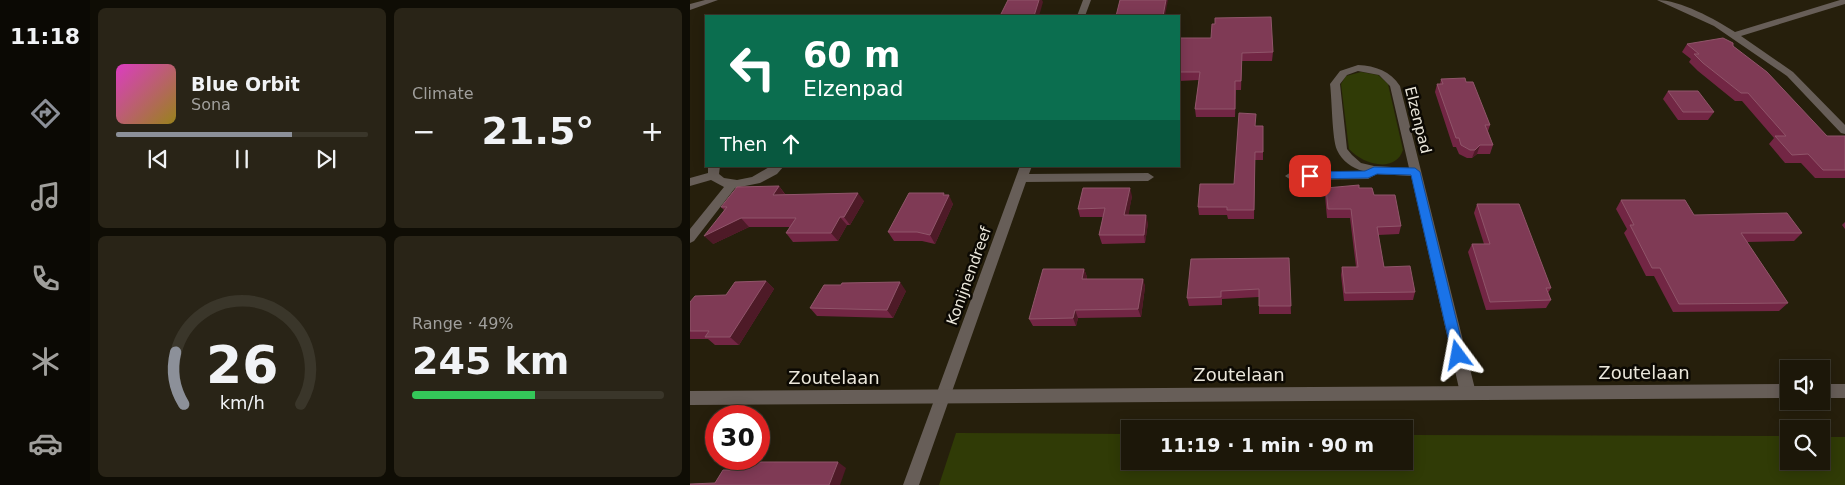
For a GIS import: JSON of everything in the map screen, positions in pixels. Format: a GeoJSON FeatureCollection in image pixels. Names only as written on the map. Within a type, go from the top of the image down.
{"type":"FeatureCollection","features":[{"type":"Feature","properties":{"kind":"street"},"geometry":{"type":"LineString","coordinates":[[690,7],[714,0]]}},
{"type":"Feature","properties":{"kind":"street"},"geometry":{"type":"LineString","coordinates":[[1081,15],[1087,0]]}},
{"type":"Feature","properties":{"kind":"street"},"geometry":{"type":"LineString","coordinates":[[1661,0],[1717,24],[1790,74],[1845,131]]}},
{"type":"Feature","properties":{"kind":"street"},"geometry":{"type":"LineString","coordinates":[[1735,35],[1845,1]]}},
{"type":"Feature","properties":{"kind":"street","name":"Elzenpad"},"geometry":{"type":"LineString","coordinates":[[1415,172],[1374,170],[1357,166],[1348,158],[1342,149],[1334,84],[1336,78],[1342,73],[1350,70],[1372,69],[1388,77],[1395,86],[1468,393]]}},
{"type":"Feature","properties":{"kind":"street"},"geometry":{"type":"LineString","coordinates":[[690,182],[714,171],[723,183],[732,184],[755,180],[777,167]]}},
{"type":"Feature","properties":{"kind":"street"},"geometry":{"type":"LineString","coordinates":[[1291,176],[1368,175],[1374,170]]}},
{"type":"Feature","properties":{"kind":"street"},"geometry":{"type":"LineString","coordinates":[[1024,172],[1148,177]]}},
{"type":"Feature","properties":{"kind":"street","name":"Konijnendreef"},"geometry":{"type":"LineString","coordinates":[[911,485],[1024,172]]}},
{"type":"Feature","properties":{"kind":"street"},"geometry":{"type":"LineString","coordinates":[[690,238],[732,184]]}},
{"type":"Feature","properties":{"kind":"street","name":"Zoutelaan"},"geometry":{"type":"LineString","coordinates":[[690,398],[1780,391]]}},
{"type":"Feature","properties":{"kind":"street"},"geometry":{"type":"LineString","coordinates":[[1830,391],[1845,391]]}},
{"type":"Feature","properties":{"kind":"green space"},"geometry":{"type":"Polygon","coordinates":[[[1361,72],[1378,75],[1388,84],[1403,150],[1393,162],[1378,164],[1370,162],[1362,159],[1349,149],[1341,84],[1346,76],[1361,72]]]}},
{"type":"Feature","properties":{"kind":"green space"},"geometry":{"type":"Polygon","coordinates":[[[956,433],[1121,434],[1121,470],[1413,470],[1413,435],[1780,436],[1780,470],[1830,470],[1830,437],[1845,437],[1845,485],[939,485],[956,433]]]}},
{"type":"Feature","properties":{"kind":"building"},"geometry":{"type":"Polygon","coordinates":[[[1008,0],[1039,0],[1034,15],[1000,15],[1008,0]]]}},
{"type":"Feature","properties":{"kind":"building"},"geometry":{"type":"Polygon","coordinates":[[[1120,0],[1166,0],[1163,15],[1116,15],[1120,0]]]}},
{"type":"Feature","properties":{"kind":"building"},"geometry":{"type":"Polygon","coordinates":[[[1271,17],[1273,52],[1242,53],[1241,81],[1235,81],[1235,109],[1195,109],[1200,72],[1180,72],[1180,38],[1211,38],[1212,24],[1215,24],[1215,18],[1271,17]]]}},
{"type":"Feature","properties":{"kind":"building"},"geometry":{"type":"Polygon","coordinates":[[[1723,38],[1733,43],[1733,46],[1767,72],[1827,136],[1845,136],[1845,170],[1823,170],[1808,154],[1792,155],[1775,136],[1786,136],[1748,93],[1741,93],[1703,63],[1694,54],[1699,54],[1687,44],[1723,38]]]}},
{"type":"Feature","properties":{"kind":"building"},"geometry":{"type":"Polygon","coordinates":[[[1465,78],[1466,82],[1473,82],[1490,125],[1485,125],[1493,145],[1480,145],[1475,150],[1470,150],[1461,145],[1459,138],[1456,138],[1437,84],[1443,84],[1441,79],[1465,78]]]}},
{"type":"Feature","properties":{"kind":"building"},"geometry":{"type":"Polygon","coordinates":[[[1668,91],[1698,91],[1714,112],[1683,112],[1668,91]]]}},
{"type":"Feature","properties":{"kind":"building"},"geometry":{"type":"Polygon","coordinates":[[[1239,113],[1256,114],[1255,126],[1263,126],[1263,152],[1255,152],[1254,210],[1227,210],[1227,207],[1198,207],[1200,184],[1234,184],[1239,113]]]}},
{"type":"Feature","properties":{"kind":"building"},"geometry":{"type":"Polygon","coordinates":[[[1359,185],[1359,188],[1372,188],[1374,195],[1395,195],[1401,226],[1377,227],[1384,267],[1410,266],[1415,292],[1345,293],[1342,267],[1358,267],[1351,209],[1328,209],[1326,188],[1359,185]]]}},
{"type":"Feature","properties":{"kind":"building"},"geometry":{"type":"Polygon","coordinates":[[[779,186],[773,195],[858,193],[844,217],[840,217],[831,233],[786,233],[796,218],[741,218],[704,236],[727,207],[721,207],[737,187],[779,186]]]}},
{"type":"Feature","properties":{"kind":"building"},"geometry":{"type":"Polygon","coordinates":[[[1083,188],[1130,188],[1124,215],[1146,215],[1144,235],[1099,235],[1105,208],[1078,209],[1083,188]]]}},
{"type":"Feature","properties":{"kind":"building"},"geometry":{"type":"Polygon","coordinates":[[[909,193],[944,193],[943,195],[949,195],[930,235],[917,232],[888,232],[909,193]]]}},
{"type":"Feature","properties":{"kind":"building"},"geometry":{"type":"Polygon","coordinates":[[[1621,200],[1685,200],[1694,215],[1787,213],[1802,233],[1741,233],[1788,303],[1679,304],[1660,268],[1652,268],[1630,225],[1634,225],[1621,200]]]}},
{"type":"Feature","properties":{"kind":"building"},"geometry":{"type":"Polygon","coordinates":[[[1477,204],[1519,204],[1551,288],[1546,288],[1551,300],[1490,302],[1472,244],[1490,244],[1477,204]]]}},
{"type":"Feature","properties":{"kind":"building"},"geometry":{"type":"Polygon","coordinates":[[[1289,258],[1291,306],[1259,306],[1259,289],[1221,291],[1221,297],[1187,298],[1191,259],[1289,258]]]}},
{"type":"Feature","properties":{"kind":"building"},"geometry":{"type":"Polygon","coordinates":[[[1043,269],[1084,269],[1082,279],[1143,279],[1138,309],[1075,310],[1073,318],[1029,319],[1043,269]]]}},
{"type":"Feature","properties":{"kind":"building"},"geometry":{"type":"Polygon","coordinates":[[[766,281],[730,337],[705,337],[709,331],[690,331],[690,302],[695,296],[726,295],[735,282],[766,281]]]}},
{"type":"Feature","properties":{"kind":"building"},"geometry":{"type":"Polygon","coordinates":[[[900,282],[887,310],[810,308],[824,285],[900,282]]]}},
{"type":"Feature","properties":{"kind":"building"},"geometry":{"type":"Polygon","coordinates":[[[770,462],[838,462],[829,485],[690,485],[715,483],[723,470],[770,470],[770,462]]]}},
{"type":"Feature","properties":{"kind":"route"},"geometry":{"type":"LineString","coordinates":[[1310,176],[1368,175],[1374,170],[1415,172],[1458,355]]}}]}
